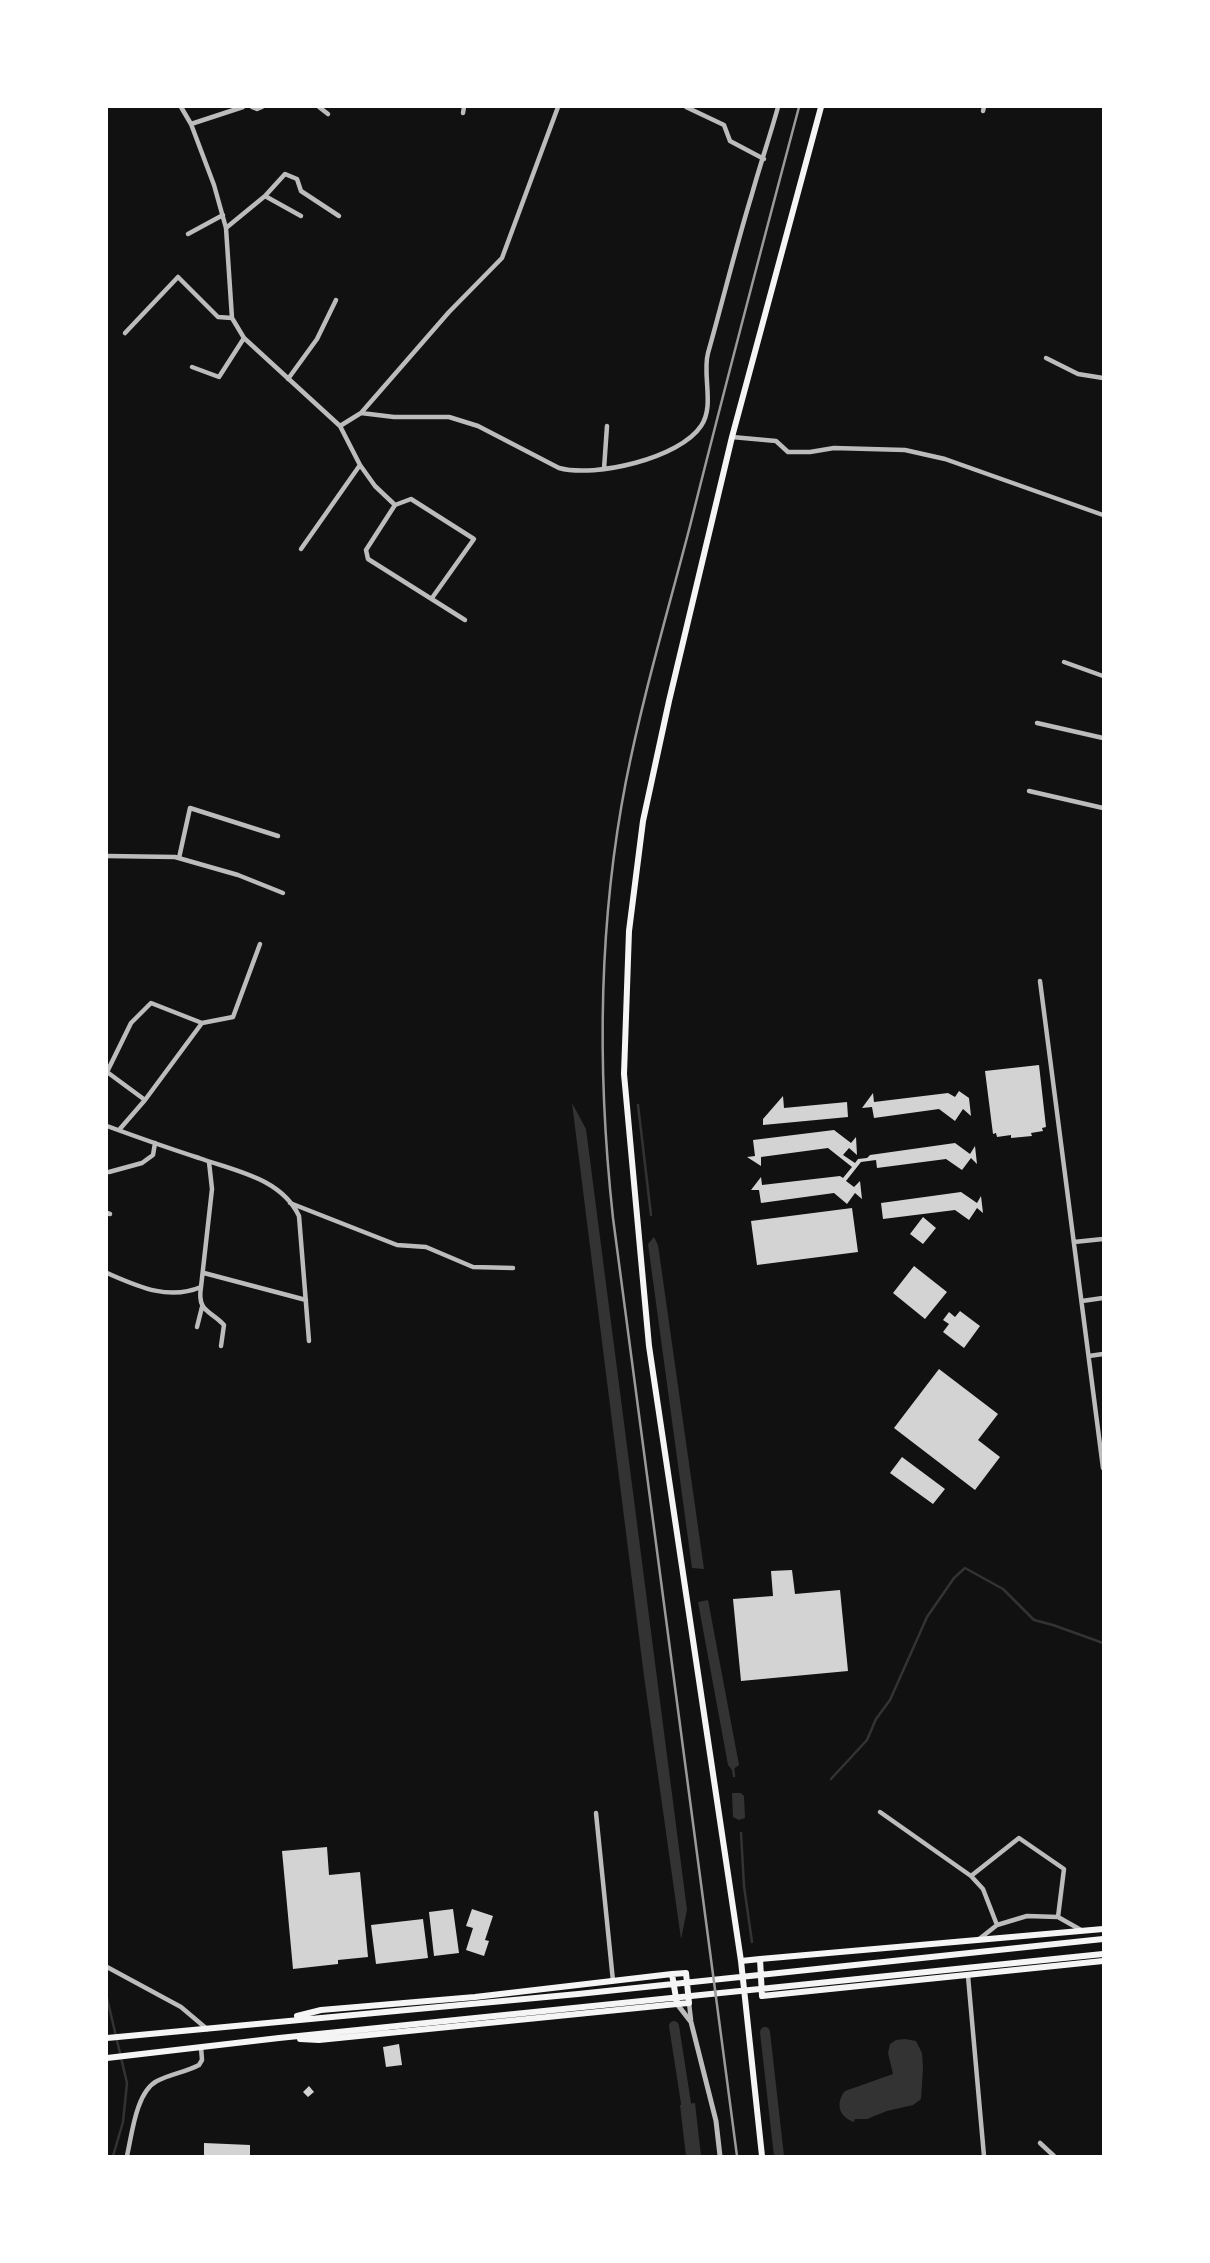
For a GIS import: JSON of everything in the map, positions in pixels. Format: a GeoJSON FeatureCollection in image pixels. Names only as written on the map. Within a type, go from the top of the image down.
{"type":"FeatureCollection","features":[{"type":"Feature","properties":{"kind":"main road"},"geometry":{"type":"LineString","coordinates":[[762,2156],[741,1961],[649,1346],[624,1074],[629,932],[643,821],[668,701],[732,437],[821,107]]}},
{"type":"Feature","properties":{"kind":"main road"},"geometry":{"type":"LineString","coordinates":[[741,1961],[1103,1929]]}},
{"type":"Feature","properties":{"kind":"main road"},"geometry":{"type":"LineString","coordinates":[[108,2038],[578,1994],[1103,1939]]}},
{"type":"Feature","properties":{"kind":"main road"},"geometry":{"type":"LineString","coordinates":[[107,2058],[1103,1954]]}},
{"type":"Feature","properties":{"kind":"main road"},"geometry":{"type":"LineString","coordinates":[[760,1959],[762,1996]]}},
{"type":"Feature","properties":{"kind":"main road"},"geometry":{"type":"LineString","coordinates":[[745,1998],[1103,1961]]}},
{"type":"Feature","properties":{"kind":"main road"},"geometry":{"type":"LineString","coordinates":[[278,2022],[321,2010],[475,1997],[686,1973],[689,2003],[319,2040],[279,2038]]}},
{"type":"Feature","properties":{"kind":"main road"},"geometry":{"type":"LineString","coordinates":[[672,1974],[677,2004]]}},
{"type":"Feature","properties":{"kind":"street"},"geometry":{"type":"LineString","coordinates":[[181,107],[191,124],[223,215],[232,318],[244,338],[340,426],[360,466],[375,486],[395,505]]}},
{"type":"Feature","properties":{"kind":"street"},"geometry":{"type":"LineString","coordinates":[[191,124],[243,107]]}},
{"type":"Feature","properties":{"kind":"street"},"geometry":{"type":"LineString","coordinates":[[252,107],[262,107]]}},
{"type":"Feature","properties":{"kind":"street"},"geometry":{"type":"LineString","coordinates":[[319,107],[328,114]]}},
{"type":"Feature","properties":{"kind":"street"},"geometry":{"type":"LineString","coordinates":[[340,426],[361,413],[449,312],[502,258],[558,107]]}},
{"type":"Feature","properties":{"kind":"street"},"geometry":{"type":"LineString","coordinates":[[685,107],[724,125],[730,141],[764,159]]}},
{"type":"Feature","properties":{"kind":"street"},"geometry":{"type":"LineString","coordinates":[[361,413],[394,417],[449,417],[478,426],[559,468],[571,471],[639,463],[688,441],[702,425],[706,413],[706,362],[778,107]]}},
{"type":"Feature","properties":{"kind":"street"},"geometry":{"type":"LineString","coordinates":[[226,228],[265,196],[283,175],[288,174],[299,180],[302,191],[339,216]]}},
{"type":"Feature","properties":{"kind":"street"},"geometry":{"type":"LineString","coordinates":[[265,196],[301,216]]}},
{"type":"Feature","properties":{"kind":"street"},"geometry":{"type":"LineString","coordinates":[[188,234],[223,215]]}},
{"type":"Feature","properties":{"kind":"street"},"geometry":{"type":"LineString","coordinates":[[125,333],[178,277],[218,317],[232,318]]}},
{"type":"Feature","properties":{"kind":"street"},"geometry":{"type":"LineString","coordinates":[[288,379],[317,339],[336,300]]}},
{"type":"Feature","properties":{"kind":"street"},"geometry":{"type":"LineString","coordinates":[[192,367],[219,377],[244,338]]}},
{"type":"Feature","properties":{"kind":"street"},"geometry":{"type":"LineString","coordinates":[[1046,358],[1078,374],[1103,378]]}},
{"type":"Feature","properties":{"kind":"street"},"geometry":{"type":"LineString","coordinates":[[604,469],[607,426]]}},
{"type":"Feature","properties":{"kind":"street"},"geometry":{"type":"LineString","coordinates":[[732,437],[776,441],[788,452],[834,448],[905,450],[946,459],[1103,515]]}},
{"type":"Feature","properties":{"kind":"street"},"geometry":{"type":"LineString","coordinates":[[301,549],[360,466]]}},
{"type":"Feature","properties":{"kind":"street"},"geometry":{"type":"LineString","coordinates":[[432,598],[474,539],[411,499],[395,505],[366,550],[368,559],[465,620]]}},
{"type":"Feature","properties":{"kind":"street"},"geometry":{"type":"LineString","coordinates":[[1064,662],[1103,676]]}},
{"type":"Feature","properties":{"kind":"street"},"geometry":{"type":"LineString","coordinates":[[1037,723],[1103,738]]}},
{"type":"Feature","properties":{"kind":"street"},"geometry":{"type":"LineString","coordinates":[[1029,791],[1103,808]]}},
{"type":"Feature","properties":{"kind":"street"},"geometry":{"type":"LineString","coordinates":[[180,858],[190,808],[278,836]]}},
{"type":"Feature","properties":{"kind":"street"},"geometry":{"type":"LineString","coordinates":[[107,856],[180,858],[238,875],[283,893]]}},
{"type":"Feature","properties":{"kind":"street"},"geometry":{"type":"LineString","coordinates":[[145,1100],[107,1072],[131,1023],[151,1003],[202,1023],[233,1017],[260,944]]}},
{"type":"Feature","properties":{"kind":"street"},"geometry":{"type":"LineString","coordinates":[[1040,981],[1089,1356],[1100,1417],[1103,1468]]}},
{"type":"Feature","properties":{"kind":"street"},"geometry":{"type":"LineString","coordinates":[[118,1130],[145,1100],[202,1023]]}},
{"type":"Feature","properties":{"kind":"street"},"geometry":{"type":"LineString","coordinates":[[107,1126],[252,1175],[276,1189],[290,1202],[299,1216],[309,1341]]}},
{"type":"Feature","properties":{"kind":"street"},"geometry":{"type":"LineString","coordinates":[[109,1172],[142,1163],[153,1155],[155,1143]]}},
{"type":"Feature","properties":{"kind":"street"},"geometry":{"type":"LineString","coordinates":[[209,1162],[212,1189],[199,1298],[202,1307],[224,1325],[221,1346]]}},
{"type":"Feature","properties":{"kind":"street"},"geometry":{"type":"LineString","coordinates":[[290,1202],[397,1245],[426,1247],[473,1267],[513,1268]]}},
{"type":"Feature","properties":{"kind":"street"},"geometry":{"type":"LineString","coordinates":[[1074,1242],[1103,1239]]}},
{"type":"Feature","properties":{"kind":"street"},"geometry":{"type":"LineString","coordinates":[[107,1273],[141,1288],[169,1294],[201,1287]]}},
{"type":"Feature","properties":{"kind":"street"},"geometry":{"type":"LineString","coordinates":[[204,1273],[306,1300]]}},
{"type":"Feature","properties":{"kind":"street"},"geometry":{"type":"LineString","coordinates":[[1082,1301],[1103,1298]]}},
{"type":"Feature","properties":{"kind":"street"},"geometry":{"type":"LineString","coordinates":[[197,1327],[202,1307]]}},
{"type":"Feature","properties":{"kind":"street"},"geometry":{"type":"LineString","coordinates":[[1089,1356],[1103,1354]]}},
{"type":"Feature","properties":{"kind":"street"},"geometry":{"type":"LineString","coordinates":[[880,1812],[971,1876],[983,1889],[997,1925]]}},
{"type":"Feature","properties":{"kind":"street"},"geometry":{"type":"LineString","coordinates":[[596,1813],[613,1981]]}},
{"type":"Feature","properties":{"kind":"street"},"geometry":{"type":"LineString","coordinates":[[971,1876],[1019,1838],[1065,1868],[1058,1917]]}},
{"type":"Feature","properties":{"kind":"street"},"geometry":{"type":"LineString","coordinates":[[978,1941],[997,1925],[1027,1916],[1058,1917],[1081,1930]]}},
{"type":"Feature","properties":{"kind":"street"},"geometry":{"type":"LineString","coordinates":[[107,1968],[181,2007],[207,2029]]}},
{"type":"Feature","properties":{"kind":"street"},"geometry":{"type":"LineString","coordinates":[[968,1976],[985,2156]]}},
{"type":"Feature","properties":{"kind":"street"},"geometry":{"type":"LineString","coordinates":[[689,2003],[691,2022],[716,2121],[720,2156]]}},
{"type":"Feature","properties":{"kind":"street"},"geometry":{"type":"LineString","coordinates":[[677,2004],[691,2022]]}},
{"type":"Feature","properties":{"kind":"street"},"geometry":{"type":"LineString","coordinates":[[127,2156],[145,2090],[154,2082],[199,2064],[202,2060],[201,2048]]}},
{"type":"Feature","properties":{"kind":"street"},"geometry":{"type":"LineString","coordinates":[[1040,2143],[1054,2156]]}},
{"type":"Feature","properties":{"kind":"shaded area"},"geometry":{"type":"Polygon","coordinates":[[[572,1103],[586,1129],[687,1910],[681,1939],[644,1676],[572,1103]]]}},
{"type":"Feature","properties":{"kind":"shaded area"},"geometry":{"type":"Polygon","coordinates":[[[654,1237],[658,1245],[704,1569],[692,1568],[648,1244],[654,1237]]]}},
{"type":"Feature","properties":{"kind":"shaded area"},"geometry":{"type":"Polygon","coordinates":[[[708,1600],[739,1765],[732,1770],[728,1765],[698,1602],[708,1600]]]}},
{"type":"Feature","properties":{"kind":"shaded area"},"geometry":{"type":"Polygon","coordinates":[[[732,1793],[741,1793],[744,1796],[745,1818],[739,1820],[733,1817],[732,1793]]]}},
{"type":"Feature","properties":{"kind":"shaded area"},"geometry":{"type":"Polygon","coordinates":[[[905,2039],[916,2041],[922,2053],[921,2099],[913,2105],[867,2119],[855,2119],[854,2122],[849,2120],[839,2105],[845,2091],[893,2074],[888,2053],[890,2044],[905,2039]]]}},
{"type":"Feature","properties":{"kind":"shaded area"},"geometry":{"type":"Polygon","coordinates":[[[695,2103],[701,2156],[686,2156],[680,2105],[695,2103]]]}},
{"type":"Feature","properties":{"kind":"building"},"geometry":{"type":"Polygon","coordinates":[[[1039,1065],[1046,1127],[1042,1128],[1043,1131],[1031,1133],[1032,1136],[997,1137],[996,1133],[993,1134],[985,1071],[1039,1065]]]}},
{"type":"Feature","properties":{"kind":"building"},"geometry":{"type":"Polygon","coordinates":[[[959,1091],[969,1098],[971,1116],[963,1109],[955,1121],[939,1109],[874,1118],[872,1107],[862,1108],[873,1093],[874,1102],[948,1093],[955,1097],[959,1091]]]}},
{"type":"Feature","properties":{"kind":"building"},"geometry":{"type":"Polygon","coordinates":[[[783,1096],[784,1108],[847,1102],[848,1117],[763,1125],[763,1119],[783,1096]]]}},
{"type":"Feature","properties":{"kind":"building"},"geometry":{"type":"Polygon","coordinates":[[[834,1130],[851,1143],[856,1137],[857,1155],[849,1148],[843,1155],[855,1163],[858,1159],[870,1155],[955,1143],[970,1154],[975,1146],[977,1164],[971,1158],[962,1170],[946,1159],[877,1168],[876,1160],[861,1162],[846,1181],[854,1187],[860,1181],[862,1199],[855,1193],[847,1204],[834,1193],[761,1203],[759,1190],[751,1190],[761,1177],[762,1185],[840,1176],[843,1178],[852,1167],[828,1148],[761,1157],[761,1166],[747,1157],[755,1156],[753,1140],[834,1130]]]}},
{"type":"Feature","properties":{"kind":"building"},"geometry":{"type":"Polygon","coordinates":[[[961,1192],[977,1203],[981,1196],[983,1213],[977,1208],[969,1220],[955,1210],[883,1219],[881,1203],[961,1192]]]}},
{"type":"Feature","properties":{"kind":"building"},"geometry":{"type":"Polygon","coordinates":[[[852,1208],[858,1252],[757,1265],[751,1221],[852,1208]]]}},
{"type":"Feature","properties":{"kind":"building"},"geometry":{"type":"Polygon","coordinates":[[[923,1217],[936,1228],[923,1244],[910,1234],[923,1217]]]}},
{"type":"Feature","properties":{"kind":"building"},"geometry":{"type":"Polygon","coordinates":[[[914,1266],[947,1292],[925,1319],[893,1293],[914,1266]]]}},
{"type":"Feature","properties":{"kind":"building"},"geometry":{"type":"Polygon","coordinates":[[[960,1311],[980,1326],[964,1348],[943,1332],[949,1324],[943,1320],[949,1312],[955,1317],[960,1311]]]}},
{"type":"Feature","properties":{"kind":"building"},"geometry":{"type":"Polygon","coordinates":[[[939,1369],[998,1414],[978,1440],[1000,1457],[975,1490],[894,1428],[939,1369]]]}},
{"type":"Feature","properties":{"kind":"building"},"geometry":{"type":"Polygon","coordinates":[[[902,1457],[945,1489],[933,1504],[890,1473],[902,1457]]]}},
{"type":"Feature","properties":{"kind":"building"},"geometry":{"type":"Polygon","coordinates":[[[792,1570],[795,1594],[840,1590],[848,1671],[741,1681],[733,1599],[773,1596],[771,1571],[792,1570]]]}},
{"type":"Feature","properties":{"kind":"building"},"geometry":{"type":"Polygon","coordinates":[[[327,1847],[329,1875],[360,1872],[368,1957],[338,1960],[338,1964],[293,1969],[282,1851],[327,1847]]]}},
{"type":"Feature","properties":{"kind":"building"},"geometry":{"type":"Polygon","coordinates":[[[453,1909],[459,1953],[434,1956],[429,1912],[453,1909]]]}},
{"type":"Feature","properties":{"kind":"building"},"geometry":{"type":"Polygon","coordinates":[[[472,1909],[493,1916],[485,1940],[489,1941],[484,1956],[466,1950],[473,1928],[466,1926],[472,1909]]]}},
{"type":"Feature","properties":{"kind":"building"},"geometry":{"type":"Polygon","coordinates":[[[423,1919],[428,1958],[376,1964],[371,1925],[423,1919]]]}},
{"type":"Feature","properties":{"kind":"building"},"geometry":{"type":"Polygon","coordinates":[[[399,2044],[402,2065],[386,2067],[383,2047],[399,2044]]]}},
{"type":"Feature","properties":{"kind":"building"},"geometry":{"type":"Polygon","coordinates":[[[309,2086],[314,2092],[308,2097],[303,2092],[309,2086]]]}},
{"type":"Feature","properties":{"kind":"building"},"geometry":{"type":"Polygon","coordinates":[[[204,2143],[250,2145],[250,2156],[204,2156],[204,2143]]]}},
{"type":"Feature","properties":{"kind":"waterway"},"geometry":{"type":"LineString","coordinates":[[638,1105],[651,1215]]}},
{"type":"Feature","properties":{"kind":"waterway"},"geometry":{"type":"LineString","coordinates":[[831,1779],[867,1740],[876,1719],[890,1700],[927,1617],[954,1578],[965,1568],[1003,1589],[1034,1620],[1103,1643]]}},
{"type":"Feature","properties":{"kind":"waterway"},"geometry":{"type":"LineString","coordinates":[[733,1768],[734,1776]]}},
{"type":"Feature","properties":{"kind":"waterway"},"geometry":{"type":"LineString","coordinates":[[741,1833],[744,1886],[752,1942]]}},
{"type":"Feature","properties":{"kind":"waterway"},"geometry":{"type":"LineString","coordinates":[[107,1998],[127,2083],[123,2122],[113,2156]]}},
{"type":"Feature","properties":{"kind":"waterway"},"geometry":{"type":"LineString","coordinates":[[674,2026],[688,2116]]}},
{"type":"Feature","properties":{"kind":"waterway"},"geometry":{"type":"LineString","coordinates":[[765,2032],[779,2156]]}},
{"type":"Feature","properties":{"kind":"railway"},"geometry":{"type":"LineString","coordinates":[[737,2156],[613,1218],[604,1108],[603,999],[610,890],[633,749],[799,107]]}}]}
